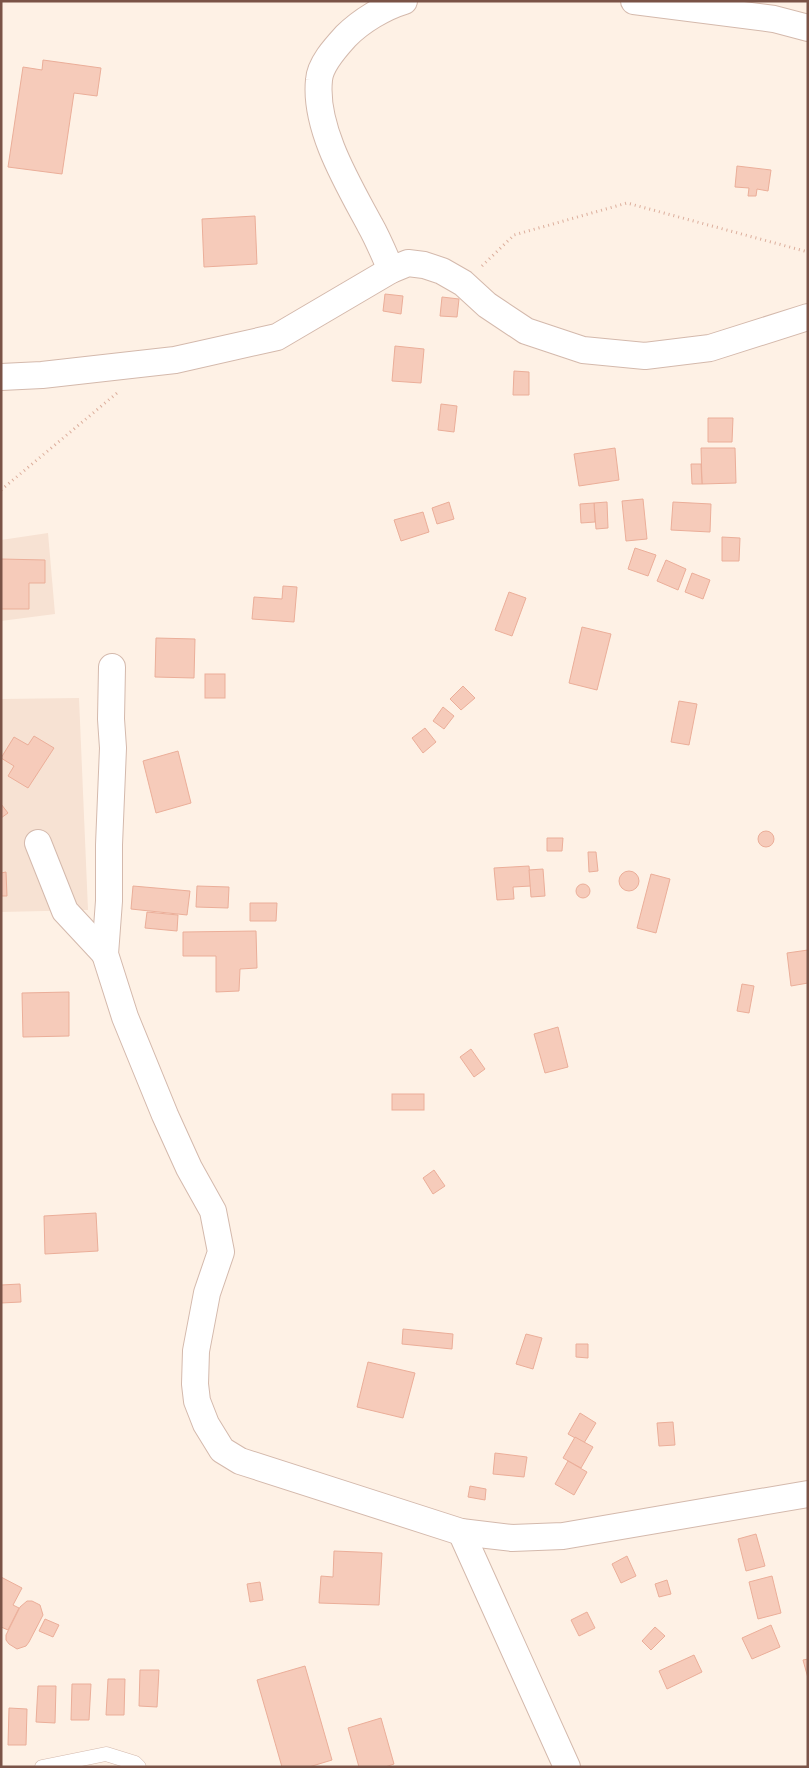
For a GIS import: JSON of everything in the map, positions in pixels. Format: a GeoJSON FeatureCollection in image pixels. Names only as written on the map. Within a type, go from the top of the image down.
{"type":"FeatureCollection","features":[{"type":"Feature","properties":{"kind":"street"},"geometry":{"type":"LineString","coordinates":[[391,270],[371,225],[359,206],[332,152],[319,106],[318,79],[332,51],[353,30],[375,15],[404,1]]}},
{"type":"Feature","properties":{"kind":"street"},"geometry":{"type":"LineString","coordinates":[[634,1],[774,20],[808,28]]}},
{"type":"Feature","properties":{"kind":"street"},"geometry":{"type":"LineString","coordinates":[[1,377],[42,375],[175,360],[277,337],[391,270],[408,263],[424,265],[442,271],[463,283],[487,305],[526,331],[583,350],[645,356],[710,348],[808,317]]}},
{"type":"Feature","properties":{"kind":"street"},"geometry":{"type":"LineString","coordinates":[[112,667],[111,719],[113,748],[108,858],[109,901],[105,954],[125,1017],[164,1115],[189,1168],[213,1211],[221,1252],[207,1293],[196,1351],[195,1384],[196,1402],[206,1424],[222,1450],[240,1461],[461,1532],[512,1538],[563,1536],[808,1494]]}},
{"type":"Feature","properties":{"kind":"street"},"geometry":{"type":"LineString","coordinates":[[38,843],[65,911],[105,954]]}},
{"type":"Feature","properties":{"kind":"street"},"geometry":{"type":"LineString","coordinates":[[461,1532],[567,1767]]}},
{"type":"Feature","properties":{"kind":"lane"},"geometry":{"type":"LineString","coordinates":[[42,1767],[106,1754],[135,1763],[139,1767]]}},
{"type":"Feature","properties":{"kind":"path"},"geometry":{"type":"LineString","coordinates":[[463,283],[514,235],[627,203],[808,252]]}},
{"type":"Feature","properties":{"kind":"path"},"geometry":{"type":"LineString","coordinates":[[1,490],[123,388]]}},
{"type":"Feature","properties":{"kind":"shaded area"},"geometry":{"type":"Polygon","coordinates":[[[48,533],[55,614],[1,621],[1,540],[48,533]]]}},
{"type":"Feature","properties":{"kind":"shaded area"},"geometry":{"type":"Polygon","coordinates":[[[79,698],[88,910],[1,912],[1,699],[79,698]]]}},
{"type":"Feature","properties":{"kind":"building"},"geometry":{"type":"Polygon","coordinates":[[[43,60],[101,68],[97,96],[74,93],[62,174],[8,167],[23,67],[42,70],[43,60]]]}},
{"type":"Feature","properties":{"kind":"building"},"geometry":{"type":"Polygon","coordinates":[[[737,166],[771,170],[768,191],[757,189],[756,196],[748,196],[749,188],[735,187],[737,166]]]}},
{"type":"Feature","properties":{"kind":"building"},"geometry":{"type":"Polygon","coordinates":[[[255,216],[257,264],[204,267],[202,219],[255,216]]]}},
{"type":"Feature","properties":{"kind":"building"},"geometry":{"type":"Polygon","coordinates":[[[385,294],[403,296],[401,314],[383,311],[385,294]]]}},
{"type":"Feature","properties":{"kind":"building"},"geometry":{"type":"Polygon","coordinates":[[[442,297],[459,299],[457,317],[440,316],[442,297]]]}},
{"type":"Feature","properties":{"kind":"building"},"geometry":{"type":"Polygon","coordinates":[[[395,346],[424,349],[421,383],[392,381],[395,346]]]}},
{"type":"Feature","properties":{"kind":"building"},"geometry":{"type":"Polygon","coordinates":[[[514,371],[529,372],[529,395],[513,395],[514,371]]]}},
{"type":"Feature","properties":{"kind":"building"},"geometry":{"type":"Polygon","coordinates":[[[441,404],[457,406],[454,432],[438,430],[441,404]]]}},
{"type":"Feature","properties":{"kind":"building"},"geometry":{"type":"Polygon","coordinates":[[[708,418],[733,418],[732,442],[708,442],[708,418]]]}},
{"type":"Feature","properties":{"kind":"building"},"geometry":{"type":"Polygon","coordinates":[[[615,448],[619,480],[579,486],[574,454],[615,448]]]}},
{"type":"Feature","properties":{"kind":"building"},"geometry":{"type":"Polygon","coordinates":[[[701,448],[735,448],[736,483],[702,484],[701,448]]]}},
{"type":"Feature","properties":{"kind":"building"},"geometry":{"type":"Polygon","coordinates":[[[691,464],[701,464],[702,484],[692,484],[691,464]]]}},
{"type":"Feature","properties":{"kind":"building"},"geometry":{"type":"Polygon","coordinates":[[[643,499],[647,539],[626,541],[622,501],[643,499]]]}},
{"type":"Feature","properties":{"kind":"building"},"geometry":{"type":"Polygon","coordinates":[[[449,502],[454,519],[437,524],[432,508],[449,502]]]}},
{"type":"Feature","properties":{"kind":"building"},"geometry":{"type":"Polygon","coordinates":[[[607,502],[608,528],[596,529],[594,503],[607,502]]]}},
{"type":"Feature","properties":{"kind":"building"},"geometry":{"type":"Polygon","coordinates":[[[673,502],[711,504],[710,532],[671,530],[673,502]]]}},
{"type":"Feature","properties":{"kind":"building"},"geometry":{"type":"Polygon","coordinates":[[[594,503],[595,522],[581,523],[580,504],[594,503]]]}},
{"type":"Feature","properties":{"kind":"building"},"geometry":{"type":"Polygon","coordinates":[[[423,512],[429,532],[401,541],[394,520],[423,512]]]}},
{"type":"Feature","properties":{"kind":"building"},"geometry":{"type":"Polygon","coordinates":[[[722,537],[740,538],[739,561],[722,561],[722,537]]]}},
{"type":"Feature","properties":{"kind":"building"},"geometry":{"type":"Polygon","coordinates":[[[635,548],[656,555],[648,576],[628,569],[635,548]]]}},
{"type":"Feature","properties":{"kind":"building"},"geometry":{"type":"Polygon","coordinates":[[[1,559],[45,560],[45,583],[29,583],[29,609],[1,609],[1,559]]]}},
{"type":"Feature","properties":{"kind":"building"},"geometry":{"type":"Polygon","coordinates":[[[666,560],[686,569],[678,590],[657,581],[666,560]]]}},
{"type":"Feature","properties":{"kind":"building"},"geometry":{"type":"Polygon","coordinates":[[[692,573],[710,580],[703,599],[685,592],[692,573]]]}},
{"type":"Feature","properties":{"kind":"building"},"geometry":{"type":"Polygon","coordinates":[[[283,586],[297,587],[294,622],[252,619],[254,597],[282,599],[283,586]]]}},
{"type":"Feature","properties":{"kind":"building"},"geometry":{"type":"Polygon","coordinates":[[[509,592],[526,598],[512,636],[495,630],[509,592]]]}},
{"type":"Feature","properties":{"kind":"building"},"geometry":{"type":"Polygon","coordinates":[[[582,627],[611,634],[597,690],[569,683],[582,627]]]}},
{"type":"Feature","properties":{"kind":"building"},"geometry":{"type":"Polygon","coordinates":[[[156,638],[195,639],[194,678],[155,677],[156,638]]]}},
{"type":"Feature","properties":{"kind":"building"},"geometry":{"type":"Polygon","coordinates":[[[205,674],[225,674],[225,698],[205,698],[205,674]]]}},
{"type":"Feature","properties":{"kind":"building"},"geometry":{"type":"Polygon","coordinates":[[[463,686],[475,698],[461,710],[450,699],[463,686]]]}},
{"type":"Feature","properties":{"kind":"building"},"geometry":{"type":"Polygon","coordinates":[[[679,701],[697,704],[689,745],[671,742],[679,701]]]}},
{"type":"Feature","properties":{"kind":"building"},"geometry":{"type":"Polygon","coordinates":[[[443,707],[454,716],[444,729],[433,721],[443,707]]]}},
{"type":"Feature","properties":{"kind":"building"},"geometry":{"type":"Polygon","coordinates":[[[425,728],[436,742],[423,753],[412,738],[425,728]]]}},
{"type":"Feature","properties":{"kind":"building"},"geometry":{"type":"Polygon","coordinates":[[[34,736],[54,748],[28,788],[8,776],[14,766],[1,758],[14,737],[28,745],[34,736]]]}},
{"type":"Feature","properties":{"kind":"building"},"geometry":{"type":"Polygon","coordinates":[[[178,751],[191,803],[156,813],[143,761],[178,751]]]}},
{"type":"Feature","properties":{"kind":"building"},"geometry":{"type":"Polygon","coordinates":[[[1,804],[8,813],[1,818],[1,804]]]}},
{"type":"Feature","properties":{"kind":"building"},"geometry":{"type":"Polygon","coordinates":[[[766,831],[774,839],[766,847],[758,839],[766,831]]]}},
{"type":"Feature","properties":{"kind":"building"},"geometry":{"type":"Polygon","coordinates":[[[547,838],[563,838],[562,851],[547,851],[547,838]]]}},
{"type":"Feature","properties":{"kind":"building"},"geometry":{"type":"Polygon","coordinates":[[[588,852],[596,852],[598,871],[589,872],[588,852]]]}},
{"type":"Feature","properties":{"kind":"building"},"geometry":{"type":"Polygon","coordinates":[[[529,866],[531,886],[513,887],[514,899],[497,900],[494,868],[529,866]]]}},
{"type":"Feature","properties":{"kind":"building"},"geometry":{"type":"Polygon","coordinates":[[[543,869],[545,896],[531,897],[529,870],[543,869]]]}},
{"type":"Feature","properties":{"kind":"building"},"geometry":{"type":"Polygon","coordinates":[[[629,871],[636,874],[639,881],[636,888],[629,891],[622,888],[619,881],[622,874],[629,871]]]}},
{"type":"Feature","properties":{"kind":"building"},"geometry":{"type":"Polygon","coordinates":[[[6,872],[7,896],[1,896],[1,873],[6,872]]]}},
{"type":"Feature","properties":{"kind":"building"},"geometry":{"type":"Polygon","coordinates":[[[651,874],[670,879],[656,933],[637,928],[651,874]]]}},
{"type":"Feature","properties":{"kind":"building"},"geometry":{"type":"Polygon","coordinates":[[[583,884],[588,886],[590,891],[588,896],[583,898],[578,896],[576,891],[578,886],[583,884]]]}},
{"type":"Feature","properties":{"kind":"building"},"geometry":{"type":"Polygon","coordinates":[[[133,886],[190,891],[187,915],[131,909],[133,886]]]}},
{"type":"Feature","properties":{"kind":"building"},"geometry":{"type":"Polygon","coordinates":[[[197,886],[229,887],[228,908],[196,907],[197,886]]]}},
{"type":"Feature","properties":{"kind":"building"},"geometry":{"type":"Polygon","coordinates":[[[250,903],[277,903],[276,921],[250,921],[250,903]]]}},
{"type":"Feature","properties":{"kind":"building"},"geometry":{"type":"Polygon","coordinates":[[[147,912],[178,915],[177,931],[145,928],[147,912]]]}},
{"type":"Feature","properties":{"kind":"building"},"geometry":{"type":"Polygon","coordinates":[[[256,931],[257,968],[240,969],[239,991],[216,992],[216,956],[183,956],[183,932],[256,931]]]}},
{"type":"Feature","properties":{"kind":"building"},"geometry":{"type":"Polygon","coordinates":[[[808,950],[808,983],[791,986],[787,953],[808,950]]]}},
{"type":"Feature","properties":{"kind":"building"},"geometry":{"type":"Polygon","coordinates":[[[742,984],[754,986],[749,1013],[737,1011],[742,984]]]}},
{"type":"Feature","properties":{"kind":"building"},"geometry":{"type":"Polygon","coordinates":[[[69,992],[69,1036],[23,1037],[22,993],[69,992]]]}},
{"type":"Feature","properties":{"kind":"building"},"geometry":{"type":"Polygon","coordinates":[[[558,1027],[568,1067],[545,1073],[534,1034],[558,1027]]]}},
{"type":"Feature","properties":{"kind":"building"},"geometry":{"type":"Polygon","coordinates":[[[471,1049],[485,1069],[474,1077],[460,1057],[471,1049]]]}},
{"type":"Feature","properties":{"kind":"building"},"geometry":{"type":"Polygon","coordinates":[[[392,1094],[424,1094],[424,1110],[392,1110],[392,1094]]]}},
{"type":"Feature","properties":{"kind":"building"},"geometry":{"type":"Polygon","coordinates":[[[434,1170],[445,1186],[433,1194],[423,1178],[434,1170]]]}},
{"type":"Feature","properties":{"kind":"building"},"geometry":{"type":"Polygon","coordinates":[[[96,1213],[98,1251],[45,1254],[44,1216],[96,1213]]]}},
{"type":"Feature","properties":{"kind":"building"},"geometry":{"type":"Polygon","coordinates":[[[20,1284],[21,1302],[1,1303],[1,1285],[20,1284]]]}},
{"type":"Feature","properties":{"kind":"building"},"geometry":{"type":"Polygon","coordinates":[[[403,1329],[453,1334],[452,1349],[402,1344],[403,1329]]]}},
{"type":"Feature","properties":{"kind":"building"},"geometry":{"type":"Polygon","coordinates":[[[526,1334],[542,1338],[533,1369],[516,1364],[526,1334]]]}},
{"type":"Feature","properties":{"kind":"building"},"geometry":{"type":"Polygon","coordinates":[[[576,1344],[588,1344],[588,1358],[576,1357],[576,1344]]]}},
{"type":"Feature","properties":{"kind":"building"},"geometry":{"type":"Polygon","coordinates":[[[368,1362],[415,1373],[403,1418],[357,1407],[368,1362]]]}},
{"type":"Feature","properties":{"kind":"building"},"geometry":{"type":"Polygon","coordinates":[[[580,1413],[596,1423],[584,1443],[568,1434],[580,1413]]]}},
{"type":"Feature","properties":{"kind":"building"},"geometry":{"type":"Polygon","coordinates":[[[673,1422],[675,1445],[659,1446],[657,1423],[673,1422]]]}},
{"type":"Feature","properties":{"kind":"building"},"geometry":{"type":"Polygon","coordinates":[[[575,1437],[593,1447],[581,1468],[563,1458],[575,1437]]]}},
{"type":"Feature","properties":{"kind":"building"},"geometry":{"type":"Polygon","coordinates":[[[495,1453],[527,1457],[524,1477],[493,1474],[495,1453]]]}},
{"type":"Feature","properties":{"kind":"building"},"geometry":{"type":"Polygon","coordinates":[[[568,1461],[587,1472],[574,1495],[555,1484],[568,1461]]]}},
{"type":"Feature","properties":{"kind":"building"},"geometry":{"type":"Polygon","coordinates":[[[470,1486],[486,1489],[485,1500],[468,1497],[470,1486]]]}},
{"type":"Feature","properties":{"kind":"building"},"geometry":{"type":"Polygon","coordinates":[[[756,1534],[765,1566],[746,1571],[738,1539],[756,1534]]]}},
{"type":"Feature","properties":{"kind":"building"},"geometry":{"type":"Polygon","coordinates":[[[334,1551],[382,1553],[379,1605],[319,1603],[321,1576],[333,1577],[334,1551]]]}},
{"type":"Feature","properties":{"kind":"building"},"geometry":{"type":"Polygon","coordinates":[[[627,1556],[636,1576],[621,1583],[612,1564],[627,1556]]]}},
{"type":"Feature","properties":{"kind":"building"},"geometry":{"type":"Polygon","coordinates":[[[772,1576],[781,1613],[758,1619],[749,1582],[772,1576]]]}},
{"type":"Feature","properties":{"kind":"building"},"geometry":{"type":"Polygon","coordinates":[[[1,1577],[22,1588],[13,1605],[19,1608],[8,1630],[1,1627],[1,1577]]]}},
{"type":"Feature","properties":{"kind":"building"},"geometry":{"type":"Polygon","coordinates":[[[667,1580],[671,1594],[659,1597],[655,1584],[667,1580]]]}},
{"type":"Feature","properties":{"kind":"building"},"geometry":{"type":"Polygon","coordinates":[[[260,1582],[263,1600],[250,1602],[247,1584],[260,1582]]]}},
{"type":"Feature","properties":{"kind":"building"},"geometry":{"type":"Polygon","coordinates":[[[27,1601],[40,1605],[43,1615],[26,1646],[17,1649],[9,1644],[6,1640],[6,1635],[20,1607],[27,1601]]]}},
{"type":"Feature","properties":{"kind":"building"},"geometry":{"type":"Polygon","coordinates":[[[587,1612],[595,1628],[579,1636],[571,1620],[587,1612]]]}},
{"type":"Feature","properties":{"kind":"building"},"geometry":{"type":"Polygon","coordinates":[[[45,1619],[59,1625],[53,1637],[39,1631],[45,1619]]]}},
{"type":"Feature","properties":{"kind":"building"},"geometry":{"type":"Polygon","coordinates":[[[771,1625],[780,1647],[752,1659],[742,1638],[771,1625]]]}},
{"type":"Feature","properties":{"kind":"building"},"geometry":{"type":"Polygon","coordinates":[[[655,1627],[665,1636],[651,1650],[642,1641],[655,1627]]]}},
{"type":"Feature","properties":{"kind":"building"},"geometry":{"type":"Polygon","coordinates":[[[694,1655],[702,1672],[667,1689],[659,1671],[694,1655]]]}},
{"type":"Feature","properties":{"kind":"building"},"geometry":{"type":"Polygon","coordinates":[[[808,1659],[808,1678],[803,1660],[808,1659]]]}},
{"type":"Feature","properties":{"kind":"building"},"geometry":{"type":"Polygon","coordinates":[[[305,1666],[332,1760],[309,1767],[282,1767],[257,1680],[305,1666]]]}},
{"type":"Feature","properties":{"kind":"building"},"geometry":{"type":"Polygon","coordinates":[[[140,1670],[159,1670],[157,1707],[139,1706],[140,1670]]]}},
{"type":"Feature","properties":{"kind":"building"},"geometry":{"type":"Polygon","coordinates":[[[108,1679],[125,1679],[124,1715],[106,1715],[108,1679]]]}},
{"type":"Feature","properties":{"kind":"building"},"geometry":{"type":"Polygon","coordinates":[[[72,1684],[91,1684],[89,1720],[71,1720],[72,1684]]]}},
{"type":"Feature","properties":{"kind":"building"},"geometry":{"type":"Polygon","coordinates":[[[38,1686],[56,1686],[55,1723],[36,1722],[38,1686]]]}},
{"type":"Feature","properties":{"kind":"building"},"geometry":{"type":"Polygon","coordinates":[[[9,1708],[27,1709],[26,1745],[8,1745],[9,1708]]]}},
{"type":"Feature","properties":{"kind":"building"},"geometry":{"type":"Polygon","coordinates":[[[381,1718],[394,1764],[385,1767],[359,1767],[348,1728],[381,1718]]]}}]}
